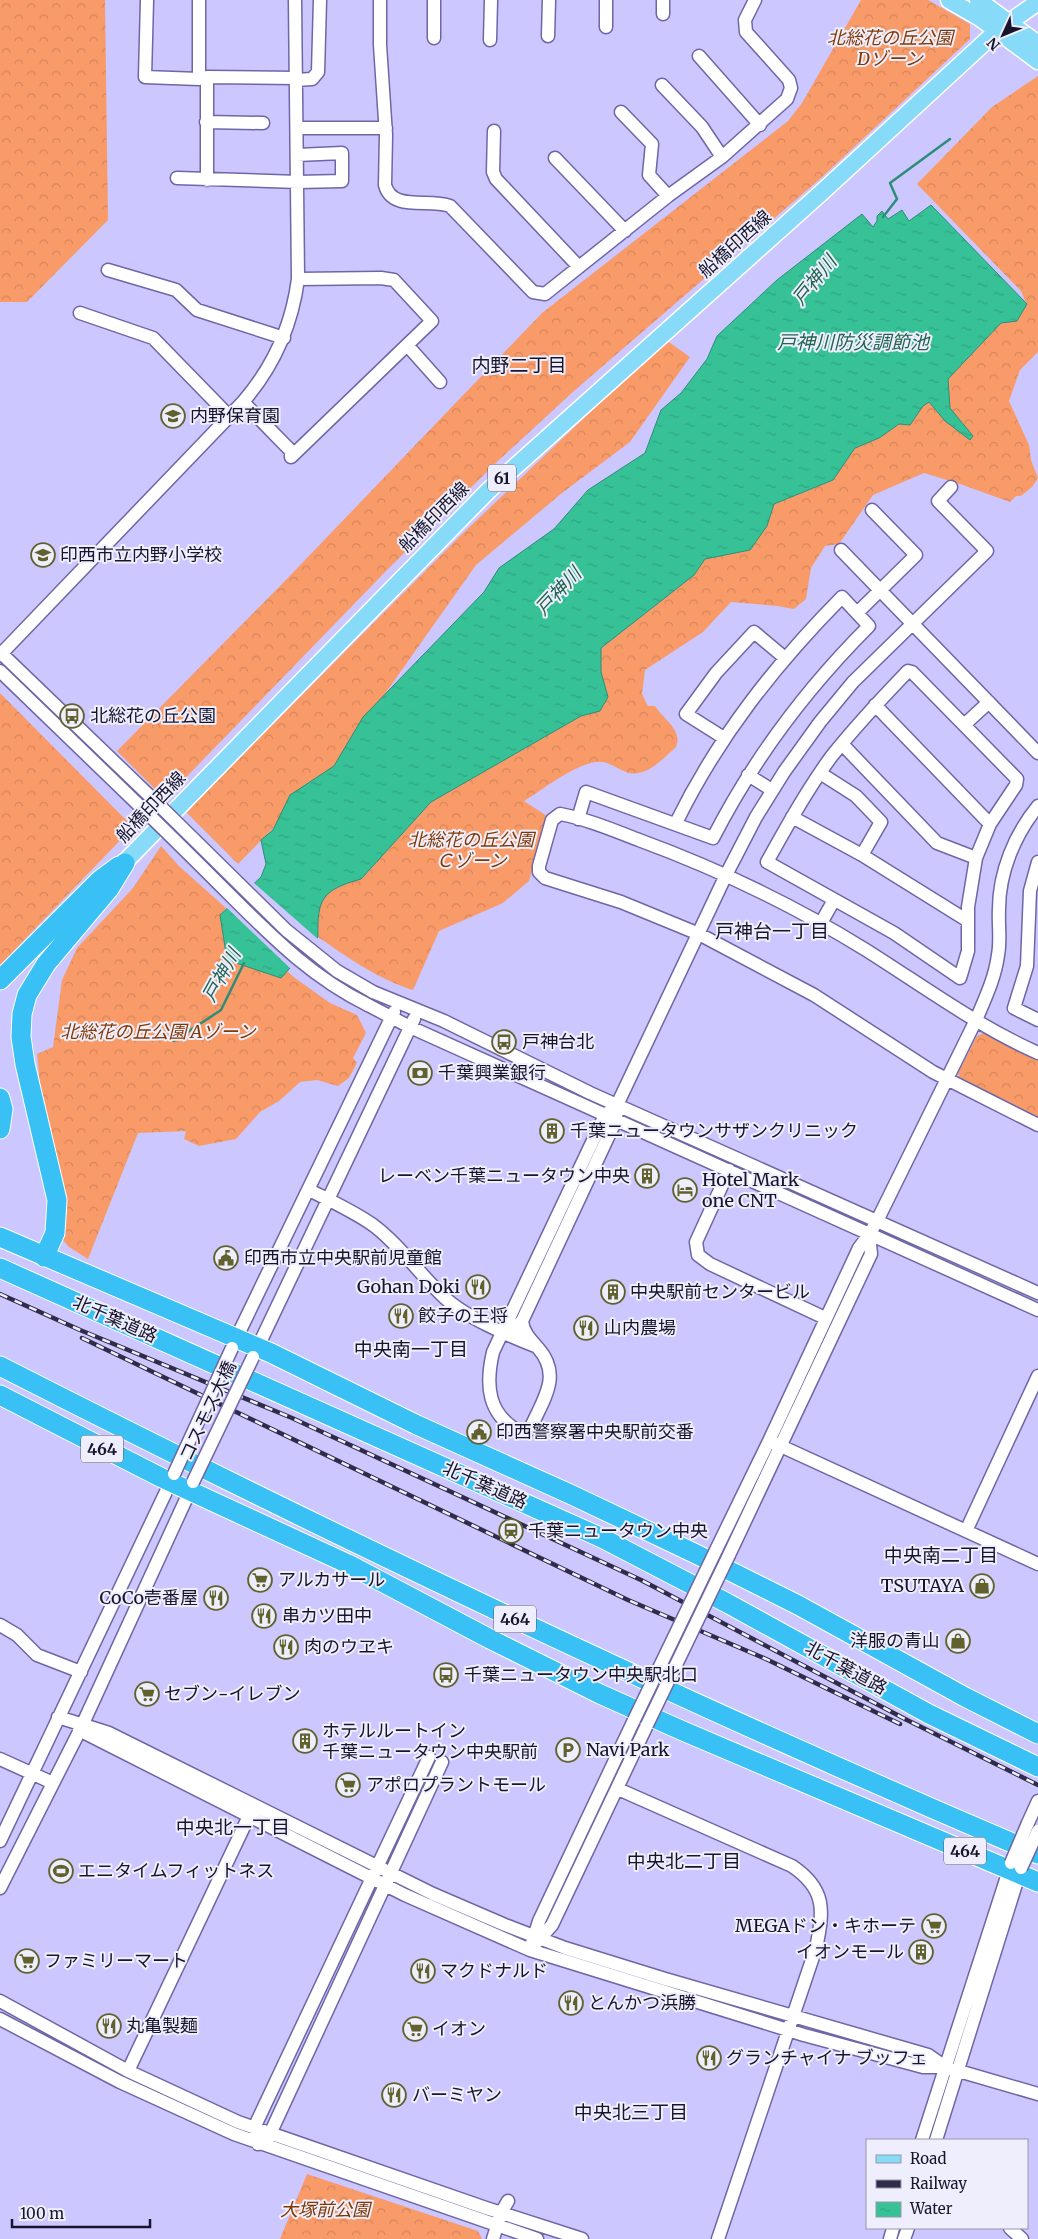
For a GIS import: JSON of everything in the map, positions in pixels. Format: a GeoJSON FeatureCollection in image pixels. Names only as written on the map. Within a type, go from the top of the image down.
{"type":"FeatureCollection","features":[{"type":"Feature","properties":{"kind":"highway"},"geometry":{"type":"LineString","coordinates":[[0,980],[100,880],[125,863]]}},
{"type":"Feature","properties":{"kind":"highway"},"geometry":{"type":"LineString","coordinates":[[44,1257],[55,1233],[57,1200],[25,1064],[21,1037],[22,1014],[27,995],[46,964],[109,889],[125,863]]}},
{"type":"Feature","properties":{"kind":"highway"},"geometry":{"type":"LineString","coordinates":[[0,1098],[3,1109],[0,1129]]}},
{"type":"Feature","properties":{"kind":"highway","name":"北千葉道路"},"geometry":{"type":"LineString","coordinates":[[0,1237],[572,1495],[696,1554],[798,1605],[965,1697],[1038,1734]]}},
{"type":"Feature","properties":{"kind":"highway","name":"北千葉道路"},"geometry":{"type":"LineString","coordinates":[[0,1268],[602,1538],[727,1603],[930,1714],[1038,1768]]}},
{"type":"Feature","properties":{"kind":"highway","name":"464"},"geometry":{"type":"LineString","coordinates":[[0,1366],[226,1481],[614,1666],[1038,1854]]}},
{"type":"Feature","properties":{"kind":"highway","name":"464"},"geometry":{"type":"LineString","coordinates":[[0,1396],[96,1446],[172,1478],[348,1564],[490,1639],[600,1694],[683,1731],[1015,1869],[1038,1882]]}},
{"type":"Feature","properties":{"kind":"highway"},"geometry":{"type":"LineString","coordinates":[[0,1407],[96,1446]]}},
{"type":"Feature","properties":{"kind":"main road"},"geometry":{"type":"LineString","coordinates":[[949,0],[980,18],[1003,26],[1038,44]]}},
{"type":"Feature","properties":{"kind":"main road"},"geometry":{"type":"LineString","coordinates":[[978,0],[1038,61]]}},
{"type":"Feature","properties":{"kind":"main road","name":"船橋印西線"},"geometry":{"type":"LineString","coordinates":[[0,991],[489,490],[821,193],[1003,26],[1038,2]]}},
{"type":"Feature","properties":{"kind":"street"},"geometry":{"type":"LineString","coordinates":[[147,0],[145,77],[296,79],[312,79],[318,72],[320,0]]}},
{"type":"Feature","properties":{"kind":"street"},"geometry":{"type":"LineString","coordinates":[[199,0],[206,122],[207,180]]}},
{"type":"Feature","properties":{"kind":"street"},"geometry":{"type":"LineString","coordinates":[[295,0],[298,279],[295,301],[284,338],[265,373],[243,402],[0,653],[294,936],[337,971],[373,992],[485,1040],[537,1068],[1038,1294]]}},
{"type":"Feature","properties":{"kind":"street"},"geometry":{"type":"LineString","coordinates":[[380,0],[380,45],[386,128],[385,185],[390,197],[400,202],[438,202],[450,206],[533,292],[539,294],[545,294],[668,196],[722,157],[787,99],[791,84],[787,76],[746,32],[745,20],[755,0]]}},
{"type":"Feature","properties":{"kind":"street"},"geometry":{"type":"LineString","coordinates":[[434,0],[434,38]]}},
{"type":"Feature","properties":{"kind":"street"},"geometry":{"type":"LineString","coordinates":[[490,40],[491,0]]}},
{"type":"Feature","properties":{"kind":"street"},"geometry":{"type":"LineString","coordinates":[[548,36],[549,0]]}},
{"type":"Feature","properties":{"kind":"street"},"geometry":{"type":"LineString","coordinates":[[606,0],[606,28]]}},
{"type":"Feature","properties":{"kind":"street"},"geometry":{"type":"LineString","coordinates":[[663,0],[663,14]]}},
{"type":"Feature","properties":{"kind":"street"},"geometry":{"type":"LineString","coordinates":[[699,56],[760,125]]}},
{"type":"Feature","properties":{"kind":"street"},"geometry":{"type":"LineString","coordinates":[[662,85],[702,127],[722,157]]}},
{"type":"Feature","properties":{"kind":"street"},"geometry":{"type":"LineString","coordinates":[[621,112],[652,144],[649,175],[668,196]]}},
{"type":"Feature","properties":{"kind":"street"},"geometry":{"type":"LineString","coordinates":[[206,122],[263,123]]}},
{"type":"Feature","properties":{"kind":"street"},"geometry":{"type":"LineString","coordinates":[[297,128],[386,128]]}},
{"type":"Feature","properties":{"kind":"street"},"geometry":{"type":"LineString","coordinates":[[494,131],[493,175],[579,268]]}},
{"type":"Feature","properties":{"kind":"street"},"geometry":{"type":"LineString","coordinates":[[177,178],[298,182],[342,181],[342,153],[297,155]]}},
{"type":"Feature","properties":{"kind":"street"},"geometry":{"type":"LineString","coordinates":[[556,158],[625,231]]}},
{"type":"Feature","properties":{"kind":"street"},"geometry":{"type":"LineString","coordinates":[[108,270],[176,290],[197,310],[284,338]]}},
{"type":"Feature","properties":{"kind":"street"},"geometry":{"type":"LineString","coordinates":[[243,402],[291,451],[292,457],[432,321],[394,280],[381,278],[298,279]]}},
{"type":"Feature","properties":{"kind":"street"},"geometry":{"type":"LineString","coordinates":[[80,313],[153,338],[229,416]]}},
{"type":"Feature","properties":{"kind":"street"},"geometry":{"type":"LineString","coordinates":[[407,345],[440,382]]}},
{"type":"Feature","properties":{"kind":"street"},"geometry":{"type":"LineString","coordinates":[[522,1321],[529,1338],[550,1366],[550,1385],[531,1427],[527,1431],[520,1432],[501,1419],[493,1405],[490,1391],[489,1367],[502,1330],[618,1105],[726,875],[772,790],[834,704],[987,551],[938,501],[951,487]]}},
{"type":"Feature","properties":{"kind":"street"},"geometry":{"type":"LineString","coordinates":[[857,613],[916,555],[872,510]]}},
{"type":"Feature","properties":{"kind":"street"},"geometry":{"type":"LineString","coordinates":[[841,550],[1038,753]]}},
{"type":"Feature","properties":{"kind":"street"},"geometry":{"type":"LineString","coordinates":[[578,819],[586,792],[676,823],[713,838],[748,775],[793,709],[826,670],[869,626],[842,597],[784,658],[724,738],[695,786],[676,823]]}},
{"type":"Feature","properties":{"kind":"street"},"geometry":{"type":"LineString","coordinates":[[724,738],[686,714],[716,674],[754,632],[784,658]]}},
{"type":"Feature","properties":{"kind":"street"},"geometry":{"type":"LineString","coordinates":[[0,671],[276,941],[306,967],[330,984],[410,1027],[1038,1310]]}},
{"type":"Feature","properties":{"kind":"street"},"geometry":{"type":"LineString","coordinates":[[908,671],[912,672],[1017,779],[1016,785],[990,824],[976,858],[970,883],[968,951],[960,978],[894,933],[767,862],[792,817],[820,773],[875,705],[908,671]]}},
{"type":"Feature","properties":{"kind":"street"},"geometry":{"type":"LineString","coordinates":[[964,725],[989,702]]}},
{"type":"Feature","properties":{"kind":"street"},"geometry":{"type":"LineString","coordinates":[[875,705],[990,824]]}},
{"type":"Feature","properties":{"kind":"street"},"geometry":{"type":"LineString","coordinates":[[842,744],[937,843],[976,858]]}},
{"type":"Feature","properties":{"kind":"street"},"geometry":{"type":"LineString","coordinates":[[820,773],[856,796],[880,822],[862,855]]}},
{"type":"Feature","properties":{"kind":"street"},"geometry":{"type":"LineString","coordinates":[[748,775],[772,790]]}},
{"type":"Feature","properties":{"kind":"street"},"geometry":{"type":"LineString","coordinates":[[537,1937],[552,1925],[618,1789],[729,1555],[825,1318],[858,1248],[869,1235],[877,1221],[976,1020],[997,962],[999,907],[1003,877],[1020,832],[1038,806]]}},
{"type":"Feature","properties":{"kind":"street"},"geometry":{"type":"LineString","coordinates":[[1038,1054],[976,1020],[821,923],[726,875],[672,852],[578,819],[560,814],[552,820],[539,866],[539,872],[542,876],[621,902],[699,934],[814,995],[948,1079],[1038,1125]]}},
{"type":"Feature","properties":{"kind":"street"},"geometry":{"type":"LineString","coordinates":[[792,817],[862,855],[968,921]]}},
{"type":"Feature","properties":{"kind":"street"},"geometry":{"type":"LineString","coordinates":[[1038,862],[1030,891],[1034,915],[1032,968],[1014,1008],[1038,1020]]}},
{"type":"Feature","properties":{"kind":"street"},"geometry":{"type":"LineString","coordinates":[[821,923],[834,900]]}},
{"type":"Feature","properties":{"kind":"street","name":"コスモス大橋"},"geometry":{"type":"LineString","coordinates":[[0,1841],[234,1343],[392,1018],[398,1002]]}},
{"type":"Feature","properties":{"kind":"street","name":"コスモス大橋"},"geometry":{"type":"LineString","coordinates":[[0,1888],[81,1728],[191,1487],[418,1010]]}},
{"type":"Feature","properties":{"kind":"street"},"geometry":{"type":"LineString","coordinates":[[502,1330],[514,1329],[522,1321],[610,1118]]}},
{"type":"Feature","properties":{"kind":"street"},"geometry":{"type":"LineString","coordinates":[[729,1170],[696,1242],[698,1255],[710,1264],[825,1318]]}},
{"type":"Feature","properties":{"kind":"street"},"geometry":{"type":"LineString","coordinates":[[309,1190],[373,1225],[447,1300],[537,1347]]}},
{"type":"Feature","properties":{"kind":"street"},"geometry":{"type":"LineString","coordinates":[[530,1950],[537,1937],[539,1921],[716,1550],[775,1443],[871,1254],[869,1235]]}},
{"type":"Feature","properties":{"kind":"street"},"geometry":{"type":"LineString","coordinates":[[966,1531],[1038,1376]]}},
{"type":"Feature","properties":{"kind":"street"},"geometry":{"type":"LineString","coordinates":[[775,1443],[1038,1564]]}},
{"type":"Feature","properties":{"kind":"street"},"geometry":{"type":"LineString","coordinates":[[1,1629],[17,1635],[36,1655],[81,1672]]}},
{"type":"Feature","properties":{"kind":"street"},"geometry":{"type":"LineString","coordinates":[[58,1717],[385,1885],[530,1950],[788,2030],[923,2068],[945,2067],[958,2070],[1038,2094]]}},
{"type":"Feature","properties":{"kind":"street"},"geometry":{"type":"LineString","coordinates":[[81,1728],[109,1733],[433,1894],[537,1937],[665,1979],[928,2055],[945,2067]]}},
{"type":"Feature","properties":{"kind":"street"},"geometry":{"type":"LineString","coordinates":[[258,2144],[254,2128],[429,1756]]}},
{"type":"Feature","properties":{"kind":"street"},"geometry":{"type":"LineString","coordinates":[[0,1759],[53,1784]]}},
{"type":"Feature","properties":{"kind":"street"},"geometry":{"type":"LineString","coordinates":[[258,2144],[270,2134],[442,1762]]}},
{"type":"Feature","properties":{"kind":"street"},"geometry":{"type":"LineString","coordinates":[[618,1789],[792,1866],[804,1874],[814,1885],[822,1909],[821,1926],[816,1948],[718,2239]]}},
{"type":"Feature","properties":{"kind":"street"},"geometry":{"type":"LineString","coordinates":[[922,2139],[945,2067],[1038,1801]]}},
{"type":"Feature","properties":{"kind":"street"},"geometry":{"type":"LineString","coordinates":[[128,2071],[249,1816]]}},
{"type":"Feature","properties":{"kind":"street"},"geometry":{"type":"LineString","coordinates":[[936,2139],[958,2070],[1015,1869],[1038,1831]]}},
{"type":"Feature","properties":{"kind":"street"},"geometry":{"type":"LineString","coordinates":[[0,2001],[128,2071],[254,2128],[499,2219],[537,2239]]}},
{"type":"Feature","properties":{"kind":"street"},"geometry":{"type":"LineString","coordinates":[[0,2019],[178,2110],[258,2144],[499,2219],[582,2239]]}},
{"type":"Feature","properties":{"kind":"street"},"geometry":{"type":"LineString","coordinates":[[493,2239],[504,2200]]}},
{"type":"Feature","properties":{"kind":"street"},"geometry":{"type":"LineString","coordinates":[[1011,2229],[1022,2239]]}},
{"type":"Feature","properties":{"kind":"green space"},"geometry":{"type":"Polygon","coordinates":[[[0,0],[105,0],[108,220],[27,302],[0,302],[0,0]]]}},
{"type":"Feature","properties":{"kind":"green space","name":"北総花の丘公園 Dゾーン"},"geometry":{"type":"Polygon","coordinates":[[[861,0],[928,0],[970,24],[970,39],[821,178],[575,390],[500,459],[388,569],[165,799],[117,751],[281,585],[542,313],[788,121],[802,103],[861,0]]]}},
{"type":"Feature","properties":{"kind":"green space","name":"北総花の丘公園 Ｃゾーン"},"geometry":{"type":"Polygon","coordinates":[[[1038,76],[1038,352],[1020,370],[1009,401],[1029,445],[1031,460],[1038,478],[1032,487],[1021,496],[1016,496],[1010,502],[924,473],[873,495],[839,544],[825,546],[811,568],[806,599],[794,609],[731,602],[703,632],[645,670],[642,694],[648,706],[655,706],[672,725],[677,735],[676,747],[652,767],[638,773],[624,771],[600,762],[582,766],[565,774],[524,801],[547,816],[529,881],[503,903],[439,931],[413,990],[375,974],[318,937],[319,913],[324,898],[338,887],[361,879],[431,802],[581,716],[600,711],[608,697],[601,672],[601,648],[694,575],[705,559],[750,550],[767,526],[774,504],[833,480],[855,448],[879,438],[899,424],[910,425],[923,406],[929,402],[945,421],[970,440],[973,436],[950,408],[948,379],[1001,323],[1027,305],[1021,291],[917,184],[992,107],[1038,76]]]}},
{"type":"Feature","properties":{"kind":"green space"},"geometry":{"type":"Polygon","coordinates":[[[666,340],[690,357],[630,442],[562,493],[476,565],[334,766],[238,864],[186,812],[460,536],[666,340]]]}},
{"type":"Feature","properties":{"kind":"green space"},"geometry":{"type":"Polygon","coordinates":[[[0,693],[133,827],[0,965],[0,693]]]}},
{"type":"Feature","properties":{"kind":"green space","name":"北総花の丘公園 Aゾーン"},"geometry":{"type":"Polygon","coordinates":[[[161,846],[179,866],[226,908],[220,915],[280,978],[287,971],[330,1003],[357,1015],[366,1033],[353,1058],[357,1063],[349,1078],[338,1086],[317,1080],[300,1082],[279,1101],[260,1112],[236,1139],[199,1146],[184,1139],[186,1131],[138,1133],[88,1259],[69,1247],[62,1239],[67,1212],[63,1183],[40,1086],[37,1054],[53,1047],[62,980],[77,948],[133,888],[161,846]]]}},
{"type":"Feature","properties":{"kind":"green space"},"geometry":{"type":"Polygon","coordinates":[[[984,1033],[1038,1060],[1038,1119],[961,1082],[958,1073],[977,1036],[984,1033]]]}},
{"type":"Feature","properties":{"kind":"green space","name":"大塚前公園"},"geometry":{"type":"Polygon","coordinates":[[[307,2174],[478,2231],[482,2239],[280,2239],[307,2174]]]}},
{"type":"Feature","properties":{"kind":"water","name":"戸神川防災調節池"},"geometry":{"type":"Polygon","coordinates":[[[931,205],[1027,304],[1017,321],[1001,323],[948,379],[950,408],[973,436],[970,440],[945,421],[929,402],[923,406],[910,425],[899,424],[879,438],[855,448],[833,480],[774,504],[767,526],[750,550],[705,559],[694,575],[601,648],[601,672],[608,697],[600,711],[581,716],[431,802],[361,879],[338,887],[324,898],[319,913],[318,937],[281,978],[227,960],[220,915],[261,877],[266,864],[261,840],[273,830],[290,795],[334,766],[363,717],[484,592],[499,568],[554,529],[588,490],[645,453],[661,410],[681,393],[707,359],[717,336],[777,280],[862,214],[873,227],[877,221],[877,216],[882,211],[888,219],[902,210],[909,221],[931,205]]]}},
{"type":"Feature","properties":{"kind":"pier"},"geometry":{"type":"Polygon","coordinates":[[[253,882],[319,940],[292,970],[226,907],[253,882]]]}},
{"type":"Feature","properties":{"kind":"waterway","name":"戸神川"},"geometry":{"type":"LineString","coordinates":[[883,217],[897,199],[890,183],[950,139]]}},
{"type":"Feature","properties":{"kind":"waterway","name":"戸神川"},"geometry":{"type":"LineString","coordinates":[[174,1041],[221,1010],[244,963]]}},
{"type":"Feature","properties":{"kind":"railway"},"geometry":{"type":"LineString","coordinates":[[0,1294],[80,1330],[292,1418],[641,1580],[907,1720],[1038,1785]]}},
{"type":"Feature","properties":{"kind":"railway"},"geometry":{"type":"LineString","coordinates":[[82,1338],[628,1600],[766,1659],[900,1724]]}},
{"type":"Feature","properties":{"kind":"place","name":"内野保育園"},"geometry":{"type":"Point","coordinates":[173,416]}},
{"type":"Feature","properties":{"kind":"place","name":"印西市立内野小学校"},"geometry":{"type":"Point","coordinates":[43,555]}},
{"type":"Feature","properties":{"kind":"place","name":"北総花の丘公園"},"geometry":{"type":"Point","coordinates":[72,716]}},
{"type":"Feature","properties":{"kind":"place","name":"戸神台北"},"geometry":{"type":"Point","coordinates":[504,1042]}},
{"type":"Feature","properties":{"kind":"place","name":"千葉興業銀行"},"geometry":{"type":"Point","coordinates":[420,1073]}},
{"type":"Feature","properties":{"kind":"place","name":"千葉ニュータウンサザンクリニック"},"geometry":{"type":"Point","coordinates":[552,1131]}},
{"type":"Feature","properties":{"kind":"place","name":"レーベン千葉ニュータウン中央"},"geometry":{"type":"Point","coordinates":[647,1176]}},
{"type":"Feature","properties":{"kind":"place","name":"Hotel Mark one CNT"},"geometry":{"type":"Point","coordinates":[685,1190]}},
{"type":"Feature","properties":{"kind":"place","name":"印西市立中央駅前児童館"},"geometry":{"type":"Point","coordinates":[226,1258]}},
{"type":"Feature","properties":{"kind":"place","name":"Gohan Doki"},"geometry":{"type":"Point","coordinates":[478,1287]}},
{"type":"Feature","properties":{"kind":"place","name":"中央駅前センタービル"},"geometry":{"type":"Point","coordinates":[613,1292]}},
{"type":"Feature","properties":{"kind":"place","name":"餃子の王将"},"geometry":{"type":"Point","coordinates":[401,1316]}},
{"type":"Feature","properties":{"kind":"place","name":"山内農場"},"geometry":{"type":"Point","coordinates":[586,1328]}},
{"type":"Feature","properties":{"kind":"place","name":"印西警察署中央駅前交番"},"geometry":{"type":"Point","coordinates":[479,1432]}},
{"type":"Feature","properties":{"kind":"place","name":"千葉ニュータウン中央"},"geometry":{"type":"Point","coordinates":[511,1531]}},
{"type":"Feature","properties":{"kind":"place","name":"アルカサール"},"geometry":{"type":"Point","coordinates":[260,1580]}},
{"type":"Feature","properties":{"kind":"place","name":"TSUTAYA"},"geometry":{"type":"Point","coordinates":[982,1586]}},
{"type":"Feature","properties":{"kind":"place","name":"CoCo壱番屋"},"geometry":{"type":"Point","coordinates":[216,1598]}},
{"type":"Feature","properties":{"kind":"place","name":"串カツ田中"},"geometry":{"type":"Point","coordinates":[264,1616]}},
{"type":"Feature","properties":{"kind":"place","name":"洋服の青山"},"geometry":{"type":"Point","coordinates":[958,1641]}},
{"type":"Feature","properties":{"kind":"place","name":"肉のウヱキ"},"geometry":{"type":"Point","coordinates":[286,1647]}},
{"type":"Feature","properties":{"kind":"place","name":"千葉ニュータウン中央駅北口"},"geometry":{"type":"Point","coordinates":[446,1675]}},
{"type":"Feature","properties":{"kind":"place","name":"セブン-イレブン"},"geometry":{"type":"Point","coordinates":[147,1694]}},
{"type":"Feature","properties":{"kind":"place","name":"ホテルルートイン 千葉ニュータウン中央駅前"},"geometry":{"type":"Point","coordinates":[305,1741]}},
{"type":"Feature","properties":{"kind":"place","name":"Navi Park"},"geometry":{"type":"Point","coordinates":[568,1750]}},
{"type":"Feature","properties":{"kind":"place","name":"アポロプラントモール"},"geometry":{"type":"Point","coordinates":[348,1785]}},
{"type":"Feature","properties":{"kind":"place","name":"エニタイムフィットネス"},"geometry":{"type":"Point","coordinates":[61,1871]}},
{"type":"Feature","properties":{"kind":"place","name":"MEGAドン・キホーテ"},"geometry":{"type":"Point","coordinates":[934,1926]}},
{"type":"Feature","properties":{"kind":"place","name":"イオンモール"},"geometry":{"type":"Point","coordinates":[921,1952]}},
{"type":"Feature","properties":{"kind":"place","name":"ファミリーマート"},"geometry":{"type":"Point","coordinates":[27,1961]}},
{"type":"Feature","properties":{"kind":"place","name":"マクドナルド"},"geometry":{"type":"Point","coordinates":[423,1971]}},
{"type":"Feature","properties":{"kind":"place","name":"とんかつ浜勝"},"geometry":{"type":"Point","coordinates":[571,2003]}},
{"type":"Feature","properties":{"kind":"place","name":"丸亀製麺"},"geometry":{"type":"Point","coordinates":[109,2026]}},
{"type":"Feature","properties":{"kind":"place","name":"イオン"},"geometry":{"type":"Point","coordinates":[415,2029]}},
{"type":"Feature","properties":{"kind":"place","name":"グランチャイナ ブッフェ"},"geometry":{"type":"Point","coordinates":[709,2058]}},
{"type":"Feature","properties":{"kind":"place","name":"バーミヤン"},"geometry":{"type":"Point","coordinates":[394,2095]}},
{"type":"Feature","properties":{"kind":"district","name":"内野二丁目"},"geometry":{"type":"Point","coordinates":[519,365]}},
{"type":"Feature","properties":{"kind":"district","name":"戸神台一丁目"},"geometry":{"type":"Point","coordinates":[772,931]}},
{"type":"Feature","properties":{"kind":"district","name":"中央南一丁目"},"geometry":{"type":"Point","coordinates":[411,1349]}},
{"type":"Feature","properties":{"kind":"district","name":"中央南二丁目"},"geometry":{"type":"Point","coordinates":[941,1555]}},
{"type":"Feature","properties":{"kind":"district","name":"中央北一丁目"},"geometry":{"type":"Point","coordinates":[233,1827]}},
{"type":"Feature","properties":{"kind":"district","name":"中央北二丁目"},"geometry":{"type":"Point","coordinates":[684,1861]}},
{"type":"Feature","properties":{"kind":"district","name":"中央北三丁目"},"geometry":{"type":"Point","coordinates":[631,2112]}}]}
